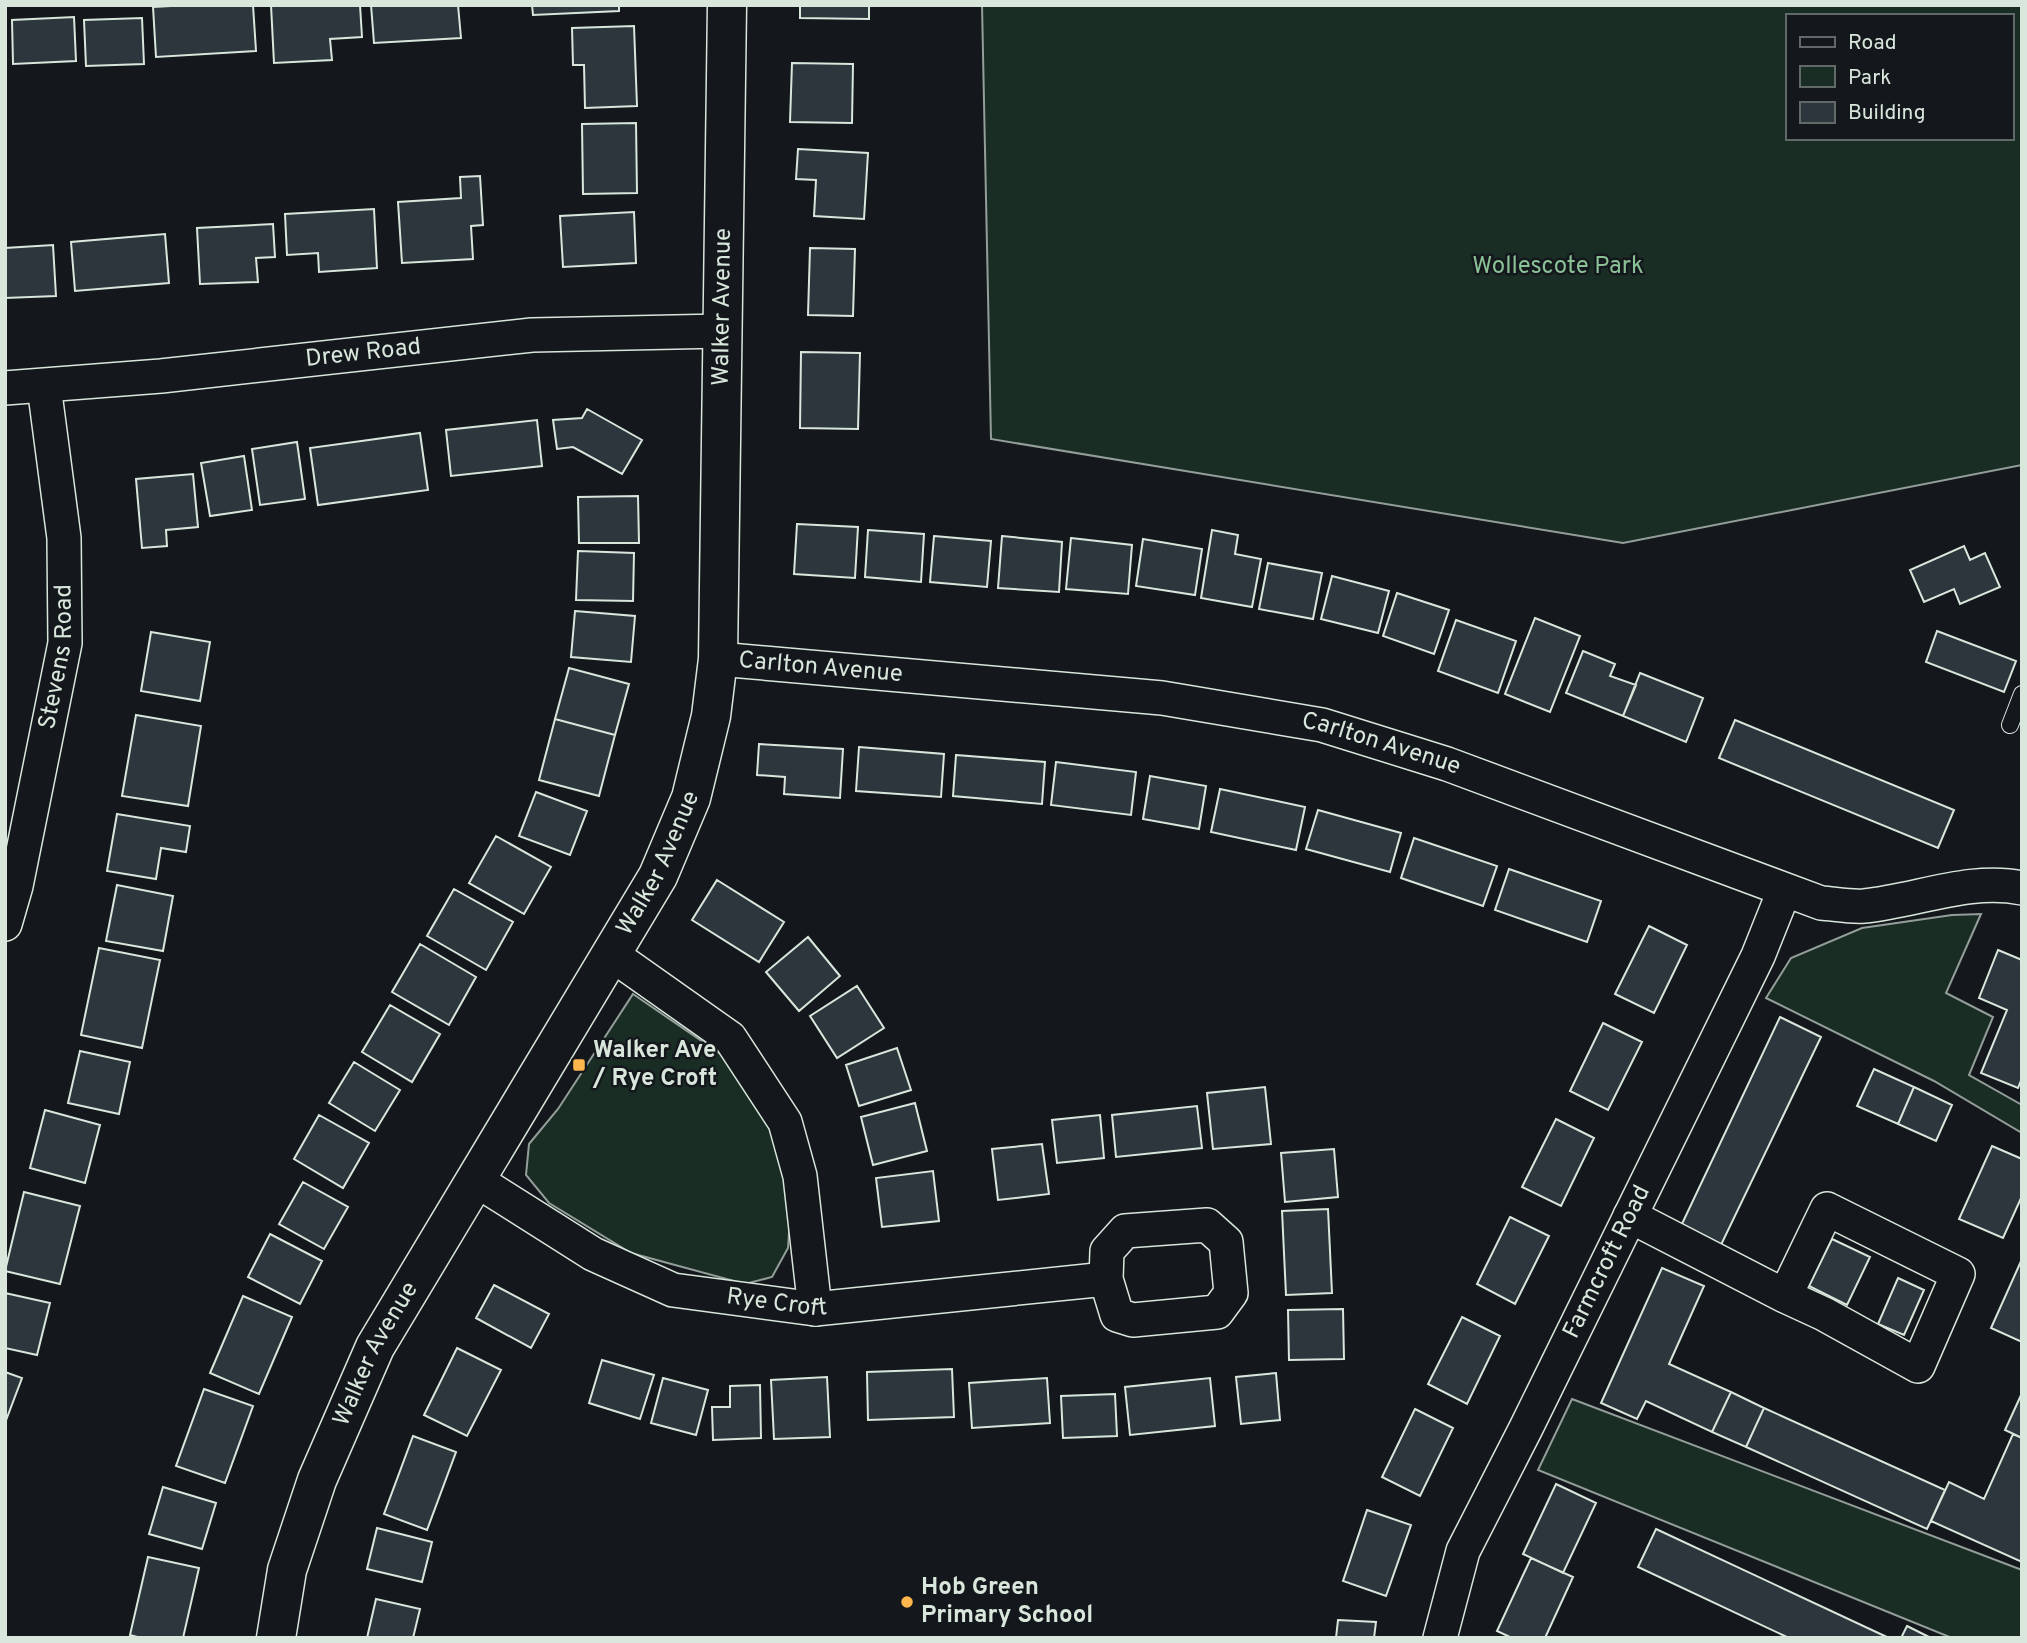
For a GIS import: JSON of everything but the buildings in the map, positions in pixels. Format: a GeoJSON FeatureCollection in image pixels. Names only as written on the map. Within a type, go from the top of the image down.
{"type":"FeatureCollection","features":[{"type":"Feature","properties":{"kind":"street","name":"Walker Avenue"},"geometry":{"type":"LineString","coordinates":[[276,1638],[287,1570],[317,1480],[375,1347],[659,876],[691,798],[712,716],[718,659],[727,5]]}},
{"type":"Feature","properties":{"kind":"street","name":"Drew Road"},"geometry":{"type":"LineString","coordinates":[[5,388],[174,375],[532,335],[722,331]]}},
{"type":"Feature","properties":{"kind":"street","name":"Stevens Road"},"geometry":{"type":"LineString","coordinates":[[5,924],[16,886],[65,643],[64,538],[44,386]]}},
{"type":"Feature","properties":{"kind":"street","name":"Carlton Avenue"},"geometry":{"type":"LineString","coordinates":[[718,659],[1161,698],[1322,725],[1447,764],[1821,903],[1863,906],[1971,887],[2005,885],[2022,888]]}},
{"type":"Feature","properties":{"kind":"street","name":"Farmcroft Road"},"geometry":{"type":"LineString","coordinates":[[1440,1638],[1462,1552],[1758,956],[1784,891]]}},
{"type":"Feature","properties":{"kind":"street"},"geometry":{"type":"LineString","coordinates":[[611,954],[730,1038],[785,1122],[800,1176],[815,1309]]}},
{"type":"Feature","properties":{"kind":"street","name":"Rye Croft"},"geometry":{"type":"LineString","coordinates":[[476,1180],[593,1254],[673,1290],[815,1309],[1106,1279]]}},
{"type":"Feature","properties":{"kind":"street"},"geometry":{"type":"LineString","coordinates":[[1630,1216],[1785,1296],[1824,1314],[1918,1366],[1958,1275],[1827,1209],[1785,1296]]}},
{"type":"Feature","properties":{"kind":"lane"},"geometry":{"type":"LineString","coordinates":[[2010,725],[2022,694]]}},
{"type":"Feature","properties":{"kind":"green space","name":"Wollescote Park"},"geometry":{"type":"Polygon","coordinates":[[[982,5],[2022,5],[2022,465],[1623,543],[991,439],[982,5]]]}},
{"type":"Feature","properties":{"kind":"green space"},"geometry":{"type":"Polygon","coordinates":[[[1981,914],[1946,993],[1993,1017],[1969,1075],[2022,1105],[2022,1133],[1934,1081],[1766,998],[1791,958],[1862,928],[1952,915],[1981,914]]]}},
{"type":"Feature","properties":{"kind":"green space"},"geometry":{"type":"Polygon","coordinates":[[[633,994],[725,1057],[773,1129],[791,1202],[788,1248],[772,1277],[745,1284],[631,1253],[549,1203],[526,1175],[529,1144],[558,1109],[633,994]]]}},
{"type":"Feature","properties":{"kind":"green space"},"geometry":{"type":"Polygon","coordinates":[[[1572,1399],[2022,1570],[2022,1638],[1952,1638],[1538,1470],[1572,1399]]]}},
{"type":"Feature","properties":{"kind":"place","name":"Walker Ave / Rye Croft"},"geometry":{"type":"Point","coordinates":[579,1065]}},
{"type":"Feature","properties":{"kind":"place","name":"Hob Green Primary School"},"geometry":{"type":"Point","coordinates":[907,1602]}}]}
